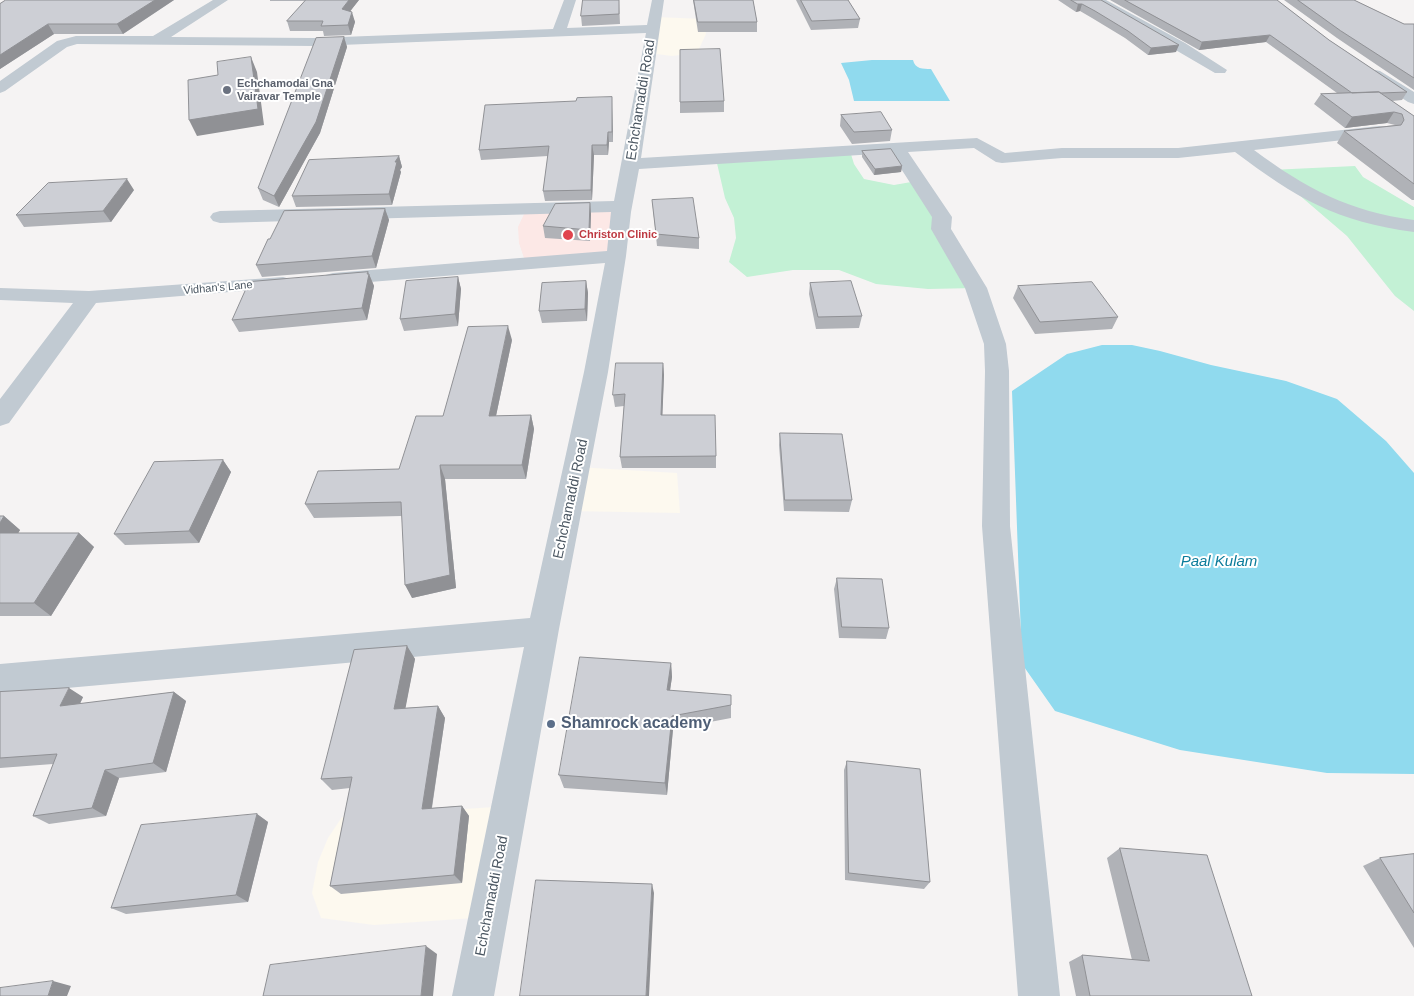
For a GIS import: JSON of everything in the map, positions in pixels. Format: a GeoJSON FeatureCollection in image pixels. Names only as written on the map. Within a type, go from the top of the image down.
{"type":"FeatureCollection","features":[{"type":"Feature","properties":{"kind":"street"},"geometry":{"type":"LineString","coordinates":[[156,41],[222,0]]}},
{"type":"Feature","properties":{"kind":"street"},"geometry":{"type":"LineString","coordinates":[[558,33],[570,0]]}},
{"type":"Feature","properties":{"kind":"street","name":"Echchamaddi Road"},"geometry":{"type":"LineString","coordinates":[[473,996],[596,372],[616,256],[622,206],[631,164],[658,0]]}},
{"type":"Feature","properties":{"kind":"street"},"geometry":{"type":"LineString","coordinates":[[1096,0],[1220,70]]}},
{"type":"Feature","properties":{"kind":"street"},"geometry":{"type":"LineString","coordinates":[[0,88],[62,44],[76,40],[314,42],[652,29]]}},
{"type":"Feature","properties":{"kind":"street"},"geometry":{"type":"LineString","coordinates":[[1361,64],[1414,100]]}},
{"type":"Feature","properties":{"kind":"street"},"geometry":{"type":"LineString","coordinates":[[631,164],[977,143],[1002,158],[1062,153],[1178,153],[1388,130]]}},
{"type":"Feature","properties":{"kind":"street"},"geometry":{"type":"LineString","coordinates":[[1238,146],[1297,188],[1340,209],[1414,226]]}},
{"type":"Feature","properties":{"kind":"street"},"geometry":{"type":"LineString","coordinates":[[896,148],[942,217],[941,229],[976,288],[995,344],[997,372],[996,526],[1039,996]]}},
{"type":"Feature","properties":{"kind":"street"},"geometry":{"type":"LineString","coordinates":[[220,217],[622,206]]}},
{"type":"Feature","properties":{"kind":"street","name":"Vidhan's Lane"},"geometry":{"type":"LineString","coordinates":[[0,294],[89,297],[616,256]]}},
{"type":"Feature","properties":{"kind":"street"},"geometry":{"type":"LineString","coordinates":[[0,417],[89,297]]}},
{"type":"Feature","properties":{"kind":"street"},"geometry":{"type":"LineString","coordinates":[[0,679],[544,630]]}},
{"type":"Feature","properties":{"kind":"shaded area"},"geometry":{"type":"Polygon","coordinates":[[[655,17],[704,19],[706,34],[697,53],[672,56],[649,53],[655,17]]]}},
{"type":"Feature","properties":{"kind":"shaded area","name":"Christon Clinic"},"geometry":{"type":"Polygon","coordinates":[[[525,212],[621,212],[616,256],[547,262],[524,258],[519,243],[518,227],[525,212]]]}},
{"type":"Feature","properties":{"kind":"shaded area"},"geometry":{"type":"Polygon","coordinates":[[[577,467],[677,473],[680,513],[568,511],[577,467]]]}},
{"type":"Feature","properties":{"kind":"shaded area"},"geometry":{"type":"Polygon","coordinates":[[[510,806],[488,917],[374,925],[321,918],[312,893],[318,862],[328,838],[342,817],[510,806]]]}},
{"type":"Feature","properties":{"kind":"green space"},"geometry":{"type":"Polygon","coordinates":[[[850,151],[854,164],[864,179],[894,185],[917,181],[976,288],[928,289],[876,284],[839,270],[793,270],[747,277],[729,262],[736,238],[734,218],[725,198],[716,159],[850,151]]]}},
{"type":"Feature","properties":{"kind":"green space"},"geometry":{"type":"Polygon","coordinates":[[[1355,166],[1363,177],[1414,207],[1414,311],[1395,296],[1347,236],[1270,170],[1355,166]]]}},
{"type":"Feature","properties":{"kind":"water"},"geometry":{"type":"Polygon","coordinates":[[[872,60],[913,60],[917,67],[931,69],[950,101],[854,101],[849,80],[841,63],[872,60]]]}},
{"type":"Feature","properties":{"kind":"water","name":"Paal Kulam"},"geometry":{"type":"Polygon","coordinates":[[[1102,345],[1132,345],[1160,351],[1211,365],[1286,381],[1337,399],[1386,441],[1414,473],[1414,774],[1327,773],[1180,750],[1055,711],[1022,664],[1012,391],[1067,354],[1102,345]]]}},
{"type":"Feature","properties":{"kind":"building"},"geometry":{"type":"Polygon","coordinates":[[[6,0],[155,0],[117,24],[48,24],[0,55],[0,4],[6,0]]]}},
{"type":"Feature","properties":{"kind":"building"},"geometry":{"type":"Polygon","coordinates":[[[306,0],[349,0],[342,9],[352,12],[348,25],[321,26],[323,21],[287,21],[306,0]]]}},
{"type":"Feature","properties":{"kind":"building"},"geometry":{"type":"Polygon","coordinates":[[[583,0],[619,0],[619,14],[581,16],[583,0]]]}},
{"type":"Feature","properties":{"kind":"building"},"geometry":{"type":"Polygon","coordinates":[[[694,0],[753,0],[757,22],[698,22],[694,0]]]}},
{"type":"Feature","properties":{"kind":"building"},"geometry":{"type":"Polygon","coordinates":[[[801,0],[848,0],[860,19],[812,21],[801,0]]]}},
{"type":"Feature","properties":{"kind":"building"},"geometry":{"type":"Polygon","coordinates":[[[1071,0],[1101,0],[1179,45],[1151,48],[1128,31],[1095,11],[1071,0]]]}},
{"type":"Feature","properties":{"kind":"building"},"geometry":{"type":"Polygon","coordinates":[[[1125,0],[1277,0],[1329,40],[1407,92],[1352,93],[1270,35],[1202,42],[1125,0]]]}},
{"type":"Feature","properties":{"kind":"building"},"geometry":{"type":"Polygon","coordinates":[[[1298,0],[1354,0],[1404,24],[1414,24],[1414,78],[1341,31],[1298,0]]]}},
{"type":"Feature","properties":{"kind":"building"},"geometry":{"type":"Polygon","coordinates":[[[344,37],[316,122],[274,196],[258,188],[316,38],[344,37]]]}},
{"type":"Feature","properties":{"kind":"building"},"geometry":{"type":"Polygon","coordinates":[[[720,49],[724,101],[680,102],[680,50],[720,49]]]}},
{"type":"Feature","properties":{"kind":"building"},"geometry":{"type":"Polygon","coordinates":[[[251,57],[258,109],[189,120],[188,80],[218,75],[217,62],[251,57]]]}},
{"type":"Feature","properties":{"kind":"building"},"geometry":{"type":"Polygon","coordinates":[[[1379,92],[1414,116],[1414,184],[1344,131],[1401,125],[1404,120],[1402,114],[1394,112],[1352,117],[1321,94],[1379,92]]]}},
{"type":"Feature","properties":{"kind":"building"},"geometry":{"type":"Polygon","coordinates":[[[612,97],[612,132],[608,132],[607,145],[592,145],[591,190],[543,191],[549,146],[479,150],[485,105],[576,101],[577,98],[612,97]]]}},
{"type":"Feature","properties":{"kind":"building"},"geometry":{"type":"Polygon","coordinates":[[[881,112],[892,130],[854,132],[841,115],[881,112]]]}},
{"type":"Feature","properties":{"kind":"building"},"geometry":{"type":"Polygon","coordinates":[[[891,149],[902,166],[875,169],[862,151],[891,149]]]}},
{"type":"Feature","properties":{"kind":"building"},"geometry":{"type":"Polygon","coordinates":[[[399,156],[395,162],[397,162],[389,194],[292,196],[309,160],[399,156]]]}},
{"type":"Feature","properties":{"kind":"building"},"geometry":{"type":"Polygon","coordinates":[[[127,179],[103,211],[16,215],[48,183],[127,179]]]}},
{"type":"Feature","properties":{"kind":"building"},"geometry":{"type":"Polygon","coordinates":[[[693,198],[699,238],[656,234],[652,200],[693,198]]]}},
{"type":"Feature","properties":{"kind":"building"},"geometry":{"type":"Polygon","coordinates":[[[590,203],[589,230],[543,226],[555,204],[590,203]]]}},
{"type":"Feature","properties":{"kind":"building"},"geometry":{"type":"Polygon","coordinates":[[[385,209],[372,256],[256,265],[284,211],[385,209]]]}},
{"type":"Feature","properties":{"kind":"building"},"geometry":{"type":"Polygon","coordinates":[[[368,272],[362,308],[232,320],[249,282],[368,272]]]}},
{"type":"Feature","properties":{"kind":"building"},"geometry":{"type":"Polygon","coordinates":[[[458,277],[455,314],[400,319],[406,281],[458,277]]]}},
{"type":"Feature","properties":{"kind":"building"},"geometry":{"type":"Polygon","coordinates":[[[586,281],[585,309],[539,311],[542,283],[586,281]]]}},
{"type":"Feature","properties":{"kind":"building"},"geometry":{"type":"Polygon","coordinates":[[[851,281],[862,316],[818,317],[810,283],[851,281]]]}},
{"type":"Feature","properties":{"kind":"building"},"geometry":{"type":"Polygon","coordinates":[[[1092,282],[1118,317],[1040,322],[1018,286],[1092,282]]]}},
{"type":"Feature","properties":{"kind":"building"},"geometry":{"type":"Polygon","coordinates":[[[508,326],[489,416],[531,415],[522,465],[440,465],[450,575],[405,585],[401,502],[305,504],[318,471],[399,469],[416,416],[443,416],[468,327],[508,326]]]}},
{"type":"Feature","properties":{"kind":"building"},"geometry":{"type":"Polygon","coordinates":[[[616,363],[663,363],[661,415],[715,415],[716,456],[620,457],[625,394],[613,395],[616,363]]]}},
{"type":"Feature","properties":{"kind":"building"},"geometry":{"type":"Polygon","coordinates":[[[780,433],[842,434],[852,500],[785,500],[780,433]]]}},
{"type":"Feature","properties":{"kind":"building"},"geometry":{"type":"Polygon","coordinates":[[[223,460],[189,531],[114,534],[154,462],[223,460]]]}},
{"type":"Feature","properties":{"kind":"building"},"geometry":{"type":"Polygon","coordinates":[[[0,533],[79,533],[34,603],[0,603],[0,533]]]}},
{"type":"Feature","properties":{"kind":"building"},"geometry":{"type":"Polygon","coordinates":[[[837,578],[882,579],[889,628],[842,627],[837,578]]]}},
{"type":"Feature","properties":{"kind":"building"},"geometry":{"type":"Polygon","coordinates":[[[407,646],[394,709],[438,706],[422,809],[462,806],[454,875],[330,886],[352,777],[321,779],[354,650],[407,646]]]}},
{"type":"Feature","properties":{"kind":"building"},"geometry":{"type":"Polygon","coordinates":[[[580,657],[671,663],[667,690],[731,695],[731,705],[672,716],[665,783],[559,775],[580,657]]]}},
{"type":"Feature","properties":{"kind":"building"},"geometry":{"type":"Polygon","coordinates":[[[69,688],[60,706],[174,692],[153,763],[105,770],[92,808],[33,816],[57,754],[0,758],[0,692],[69,688]]]}},
{"type":"Feature","properties":{"kind":"building"},"geometry":{"type":"Polygon","coordinates":[[[847,761],[920,769],[930,882],[849,873],[847,761]]]}},
{"type":"Feature","properties":{"kind":"building"},"geometry":{"type":"Polygon","coordinates":[[[257,814],[236,895],[111,908],[141,825],[257,814]]]}},
{"type":"Feature","properties":{"kind":"building"},"geometry":{"type":"Polygon","coordinates":[[[1120,848],[1207,855],[1252,996],[1090,996],[1082,955],[1149,961],[1120,848]]]}},
{"type":"Feature","properties":{"kind":"building"},"geometry":{"type":"Polygon","coordinates":[[[1414,854],[1414,913],[1380,858],[1414,854]]]}},
{"type":"Feature","properties":{"kind":"building"},"geometry":{"type":"Polygon","coordinates":[[[536,880],[652,884],[646,996],[520,996],[536,880]]]}},
{"type":"Feature","properties":{"kind":"building"},"geometry":{"type":"Polygon","coordinates":[[[426,946],[421,996],[263,996],[270,965],[426,946]]]}},
{"type":"Feature","properties":{"kind":"building"},"geometry":{"type":"Polygon","coordinates":[[[53,981],[48,996],[0,996],[0,988],[53,981]]]}},
{"type":"Feature","properties":{"kind":"place","name":"Echchamodai Gna Vairavar Temple"},"geometry":{"type":"Point","coordinates":[227,90]}},
{"type":"Feature","properties":{"kind":"place","name":"Christon Clinic"},"geometry":{"type":"Point","coordinates":[568,235]}},
{"type":"Feature","properties":{"kind":"place","name":"Shamrock academy"},"geometry":{"type":"Point","coordinates":[551,724]}}]}
